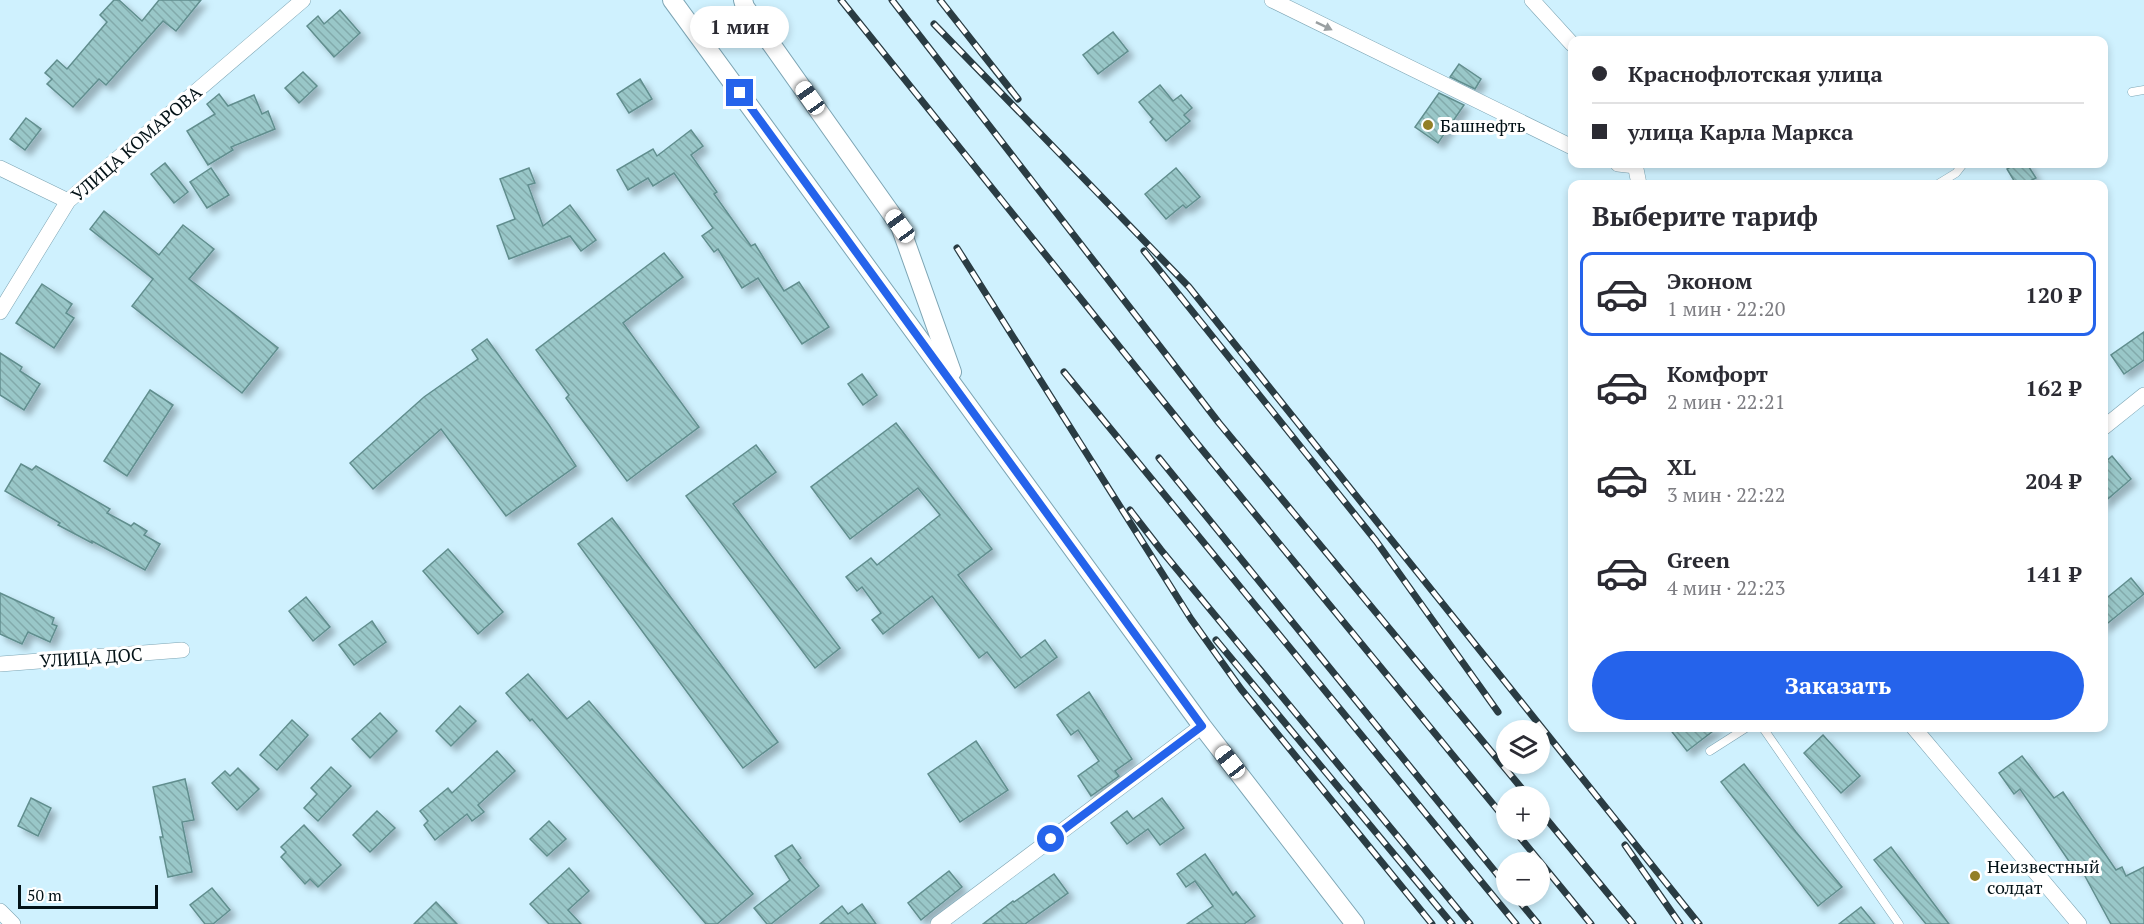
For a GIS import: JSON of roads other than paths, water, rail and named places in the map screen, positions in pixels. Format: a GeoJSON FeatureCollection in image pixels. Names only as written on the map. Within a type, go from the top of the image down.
{"type":"FeatureCollection","features":[{"type":"Feature","properties":{"kind":"street","name":"УЛИЦА КОМАРОВА"},"geometry":{"type":"LineString","coordinates":[[0,312],[68,201],[303,0]]}},
{"type":"Feature","properties":{"kind":"street"},"geometry":{"type":"LineString","coordinates":[[672,0],[1202,726],[1355,924]]}},
{"type":"Feature","properties":{"kind":"street"},"geometry":{"type":"LineString","coordinates":[[743,0],[745,7],[900,226],[958,391]]}},
{"type":"Feature","properties":{"kind":"street"},"geometry":{"type":"LineString","coordinates":[[1272,0],[1568,145]]}},
{"type":"Feature","properties":{"kind":"street"},"geometry":{"type":"LineString","coordinates":[[1532,0],[1568,40]]}},
{"type":"Feature","properties":{"kind":"street"},"geometry":{"type":"LineString","coordinates":[[0,168],[68,201]]}},
{"type":"Feature","properties":{"kind":"street"},"geometry":{"type":"LineString","coordinates":[[2108,424],[2144,394]]}},
{"type":"Feature","properties":{"kind":"street","name":"УЛИЦА ДОС"},"geometry":{"type":"LineString","coordinates":[[0,664],[182,650]]}},
{"type":"Feature","properties":{"kind":"street"},"geometry":{"type":"LineString","coordinates":[[938,924],[1202,726]]}},
{"type":"Feature","properties":{"kind":"street"},"geometry":{"type":"LineString","coordinates":[[1917,732],[2079,924]]}},
{"type":"Feature","properties":{"kind":"street"},"geometry":{"type":"LineString","coordinates":[[0,911],[13,924]]}},
{"type":"Feature","properties":{"kind":"lane"},"geometry":{"type":"LineString","coordinates":[[2132,92],[2144,90]]}},
{"type":"Feature","properties":{"kind":"lane"},"geometry":{"type":"LineString","coordinates":[[1945,180],[1960,168]]}},
{"type":"Feature","properties":{"kind":"lane"},"geometry":{"type":"LineString","coordinates":[[1710,750],[1739,732]]}},
{"type":"Feature","properties":{"kind":"lane"},"geometry":{"type":"LineString","coordinates":[[1766,732],[1899,924]]}},
{"type":"Feature","properties":{"kind":"railway"},"geometry":{"type":"LineString","coordinates":[[841,0],[1195,441],[1496,808]]}},
{"type":"Feature","properties":{"kind":"railway"},"geometry":{"type":"LineString","coordinates":[[892,0],[1219,423],[1520,786]]}},
{"type":"Feature","properties":{"kind":"railway"},"geometry":{"type":"LineString","coordinates":[[940,0],[1018,99]]}},
{"type":"Feature","properties":{"kind":"railway"},"geometry":{"type":"LineString","coordinates":[[934,24],[1189,287],[1699,924]]}},
{"type":"Feature","properties":{"kind":"railway"},"geometry":{"type":"LineString","coordinates":[[957,248],[1191,619],[1241,689],[1432,924]]}},
{"type":"Feature","properties":{"kind":"railway"},"geometry":{"type":"LineString","coordinates":[[1144,251],[1376,541],[1498,712]]}},
{"type":"Feature","properties":{"kind":"railway"},"geometry":{"type":"LineString","coordinates":[[1064,372],[1516,924]]}},
{"type":"Feature","properties":{"kind":"railway"},"geometry":{"type":"LineString","coordinates":[[1159,458],[1496,873]]}},
{"type":"Feature","properties":{"kind":"railway"},"geometry":{"type":"LineString","coordinates":[[1130,510],[1470,924]]}},
{"type":"Feature","properties":{"kind":"railway"},"geometry":{"type":"LineString","coordinates":[[1216,640],[1452,924]]}},
{"type":"Feature","properties":{"kind":"railway"},"geometry":{"type":"LineString","coordinates":[[1550,823],[1633,924]]}},
{"type":"Feature","properties":{"kind":"railway"},"geometry":{"type":"LineString","coordinates":[[1522,840],[1591,924]]}},
{"type":"Feature","properties":{"kind":"railway"},"geometry":{"type":"LineString","coordinates":[[1625,845],[1680,924]]}},
{"type":"Feature","properties":{"kind":"railway"},"geometry":{"type":"LineString","coordinates":[[1523,906],[1538,924]]}},
{"type":"Feature","properties":{"kind":"place","name":"Башнефть"},"geometry":{"type":"Point","coordinates":[1428,125]}},
{"type":"Feature","properties":{"kind":"place","name":"Неизвестный солдат"},"geometry":{"type":"Point","coordinates":[1975,876]}}]}
